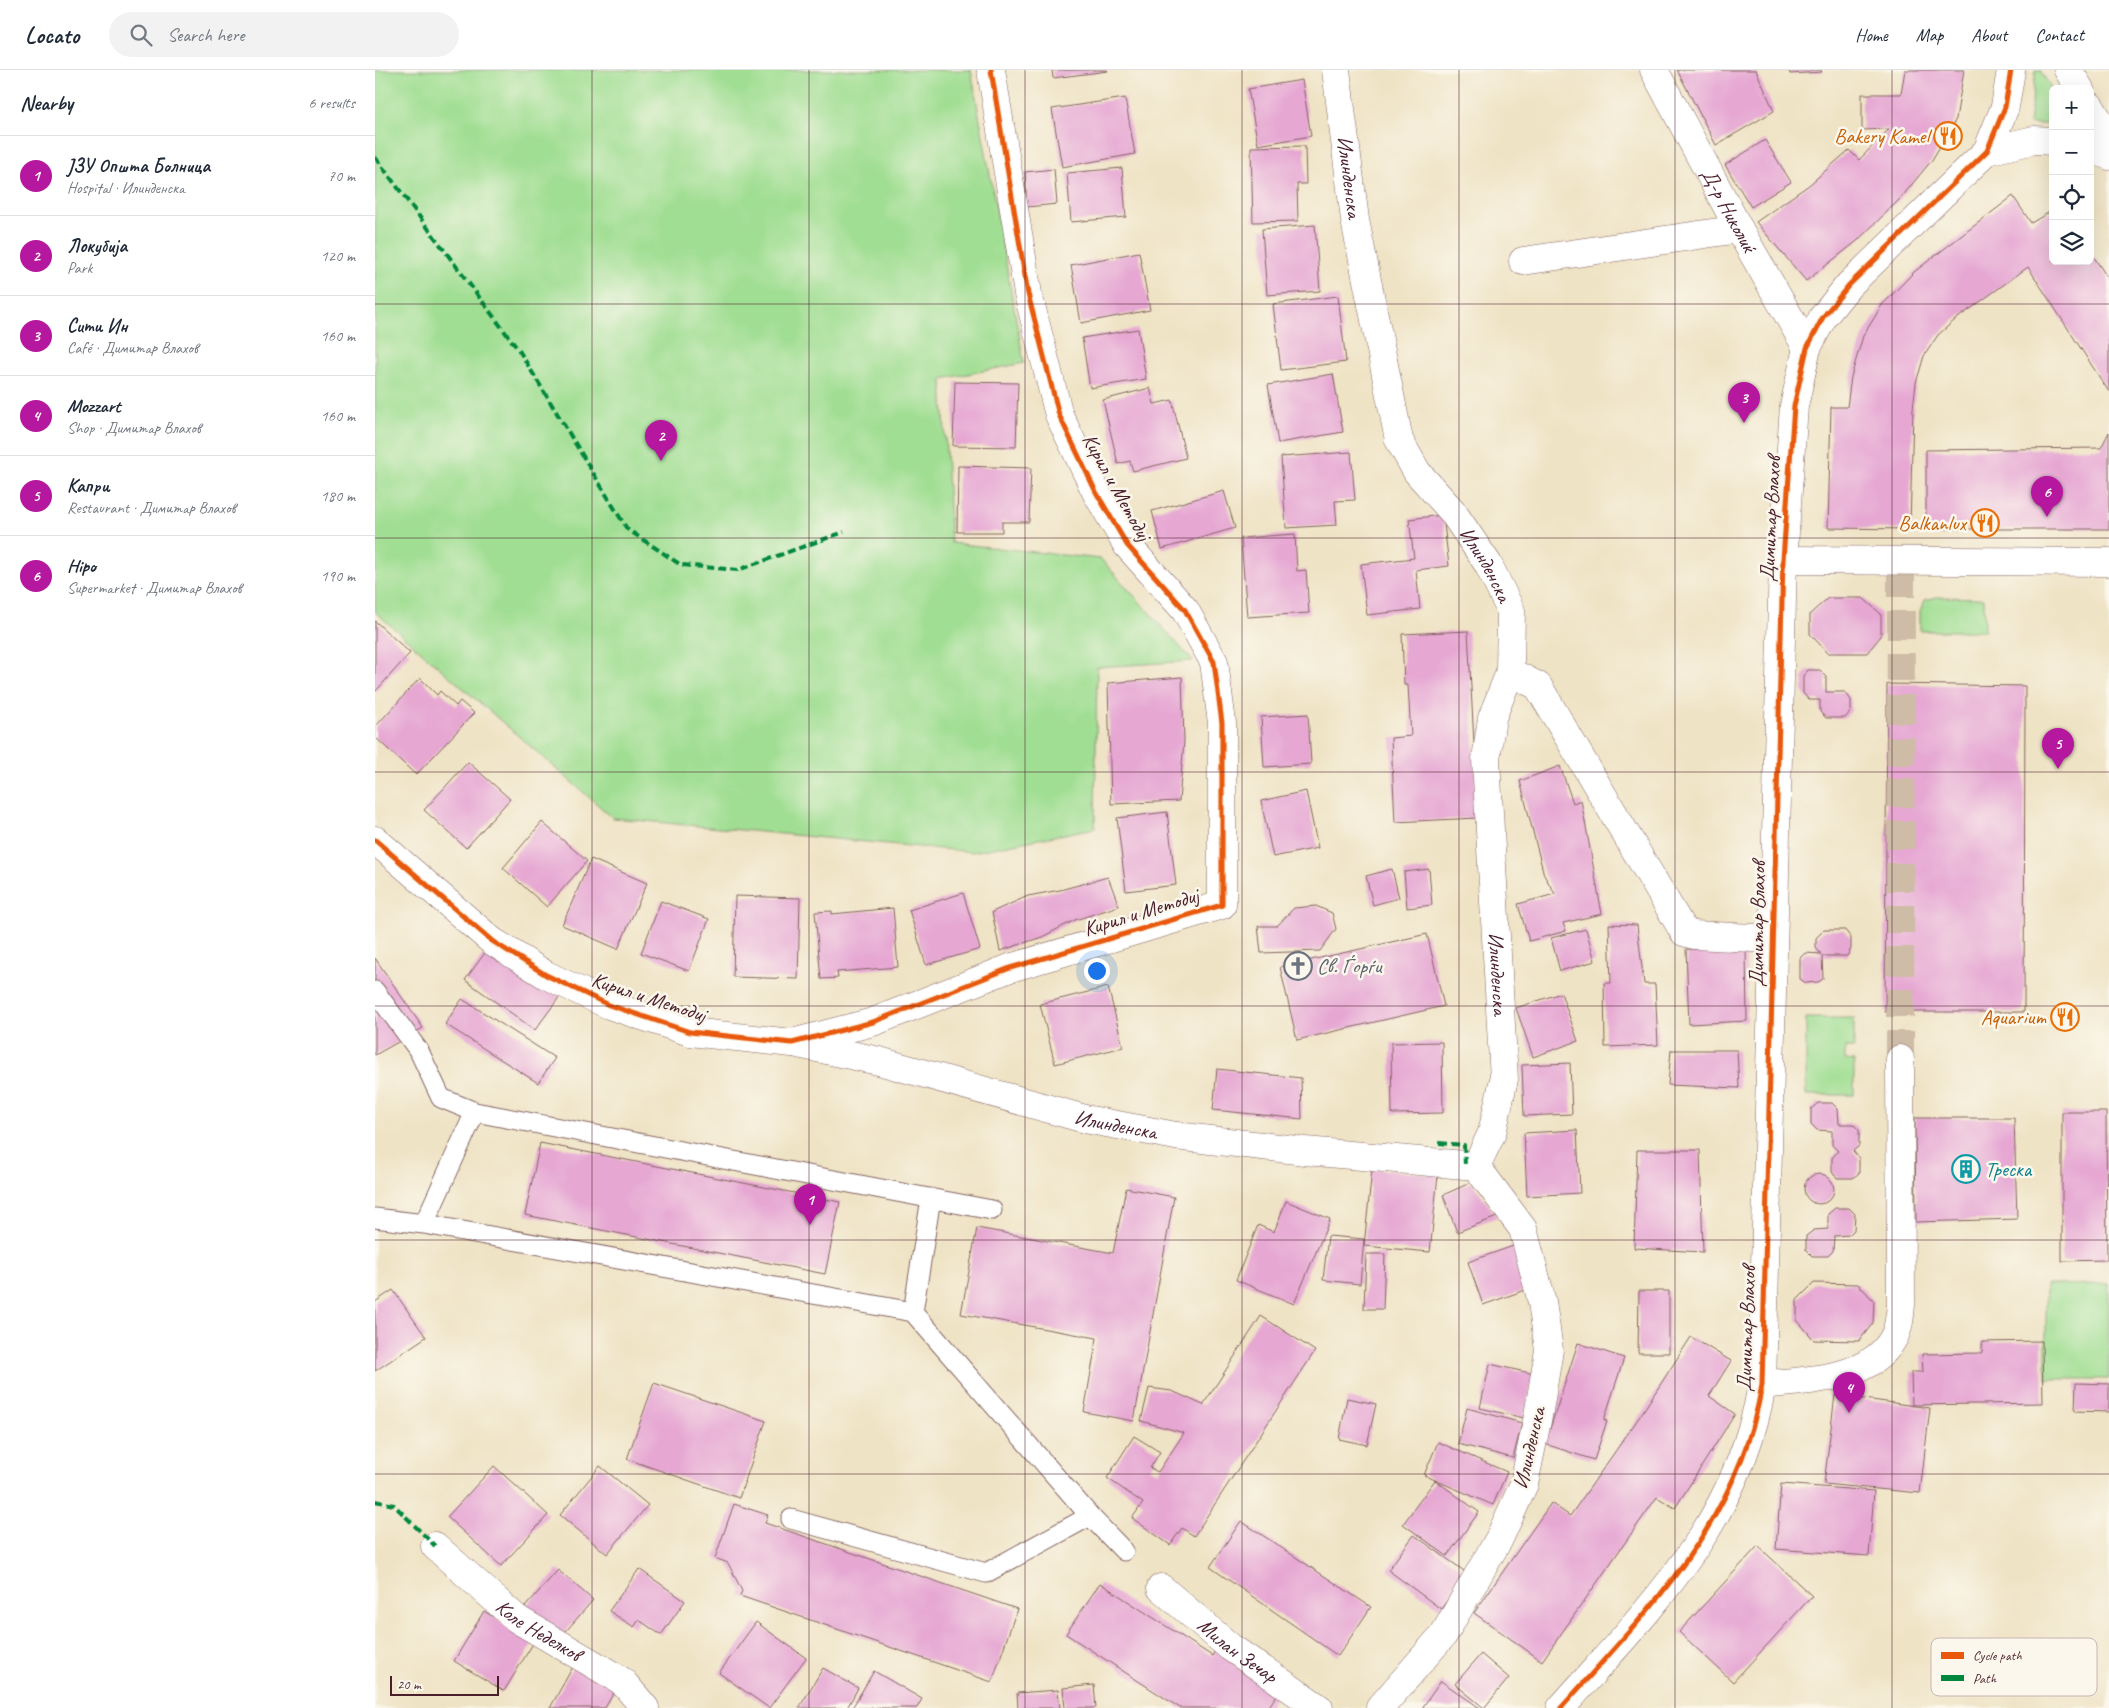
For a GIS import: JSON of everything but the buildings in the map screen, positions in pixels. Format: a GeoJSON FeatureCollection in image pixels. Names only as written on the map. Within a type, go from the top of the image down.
{"type":"FeatureCollection","features":[{"type":"Feature","properties":{"kind":"street","name":"Кирил и Методиј"},"geometry":{"type":"LineString","coordinates":[[375,840],[492,941],[553,978],[609,1005],[690,1032],[792,1043],[873,1022],[1011,968],[1222,905],[1222,722],[1214,662],[1185,610],[1127,544],[1096,492],[1059,415],[1028,294],[991,70]]}},
{"type":"Feature","properties":{"kind":"street","name":"Илинденска"},"geometry":{"type":"LineString","coordinates":[[1336,70],[1355,220],[1399,440],[1417,472],[1452,511],[1487,564],[1511,611],[1510,672],[1493,718],[1486,759],[1504,1079],[1492,1133],[1476,1166]]}},
{"type":"Feature","properties":{"kind":"street","name":"Д-р Николиќ"},"geometry":{"type":"LineString","coordinates":[[1654,70],[1739,229],[1807,348]]}},
{"type":"Feature","properties":{"kind":"street"},"geometry":{"type":"LineString","coordinates":[[1987,151],[2005,107],[2011,70]]}},
{"type":"Feature","properties":{"kind":"street"},"geometry":{"type":"LineString","coordinates":[[2068,70],[2077,85]]}},
{"type":"Feature","properties":{"kind":"street"},"geometry":{"type":"LineString","coordinates":[[2094,113],[2109,137]]}},
{"type":"Feature","properties":{"kind":"street"},"geometry":{"type":"LineString","coordinates":[[1987,151],[2034,140],[2049,142]]}},
{"type":"Feature","properties":{"kind":"street"},"geometry":{"type":"LineString","coordinates":[[2094,150],[2109,156]]}},
{"type":"Feature","properties":{"kind":"street","name":"Димитар Влахов"},"geometry":{"type":"LineString","coordinates":[[1561,1708],[1668,1587],[1693,1552],[1717,1514],[1738,1469],[1756,1421],[1762,1385],[1783,560],[1794,406],[1807,348],[1823,317],[1849,285],[1987,151]]}},
{"type":"Feature","properties":{"kind":"street"},"geometry":{"type":"LineString","coordinates":[[1523,261],[1739,229]]}},
{"type":"Feature","properties":{"kind":"street","name":"Димитар Влахов"},"geometry":{"type":"LineString","coordinates":[[1783,560],[2109,562]]}},
{"type":"Feature","properties":{"kind":"street"},"geometry":{"type":"LineString","coordinates":[[1510,672],[1538,686],[1684,932],[1694,935],[1773,939]]}},
{"type":"Feature","properties":{"kind":"street","name":"Илинденска"},"geometry":{"type":"LineString","coordinates":[[792,1043],[879,1061],[1085,1120],[1176,1136],[1305,1151],[1476,1166],[1523,1229],[1542,1302],[1549,1350],[1543,1388],[1524,1484],[1499,1539],[1444,1634],[1380,1708]]}},
{"type":"Feature","properties":{"kind":"street","name":"Димитар Влахов"},"geometry":{"type":"LineString","coordinates":[[1762,1385],[1854,1370],[1877,1358],[1893,1338],[1901,1305],[1900,1059]]}},
{"type":"Feature","properties":{"kind":"street","name":"Коле Неделков"},"geometry":{"type":"LineString","coordinates":[[435,1546],[517,1619],[622,1681],[645,1708]]}},
{"type":"Feature","properties":{"kind":"street","name":"Милан Зечар"},"geometry":{"type":"LineString","coordinates":[[1161,1588],[1230,1647],[1319,1708]]}},
{"type":"Feature","properties":{"kind":"lane"},"geometry":{"type":"LineString","coordinates":[[375,991],[419,1051],[441,1098],[475,1112],[992,1210]]}},
{"type":"Feature","properties":{"kind":"lane"},"geometry":{"type":"LineString","coordinates":[[424,1224],[475,1112]]}},
{"type":"Feature","properties":{"kind":"lane"},"geometry":{"type":"LineString","coordinates":[[913,1312],[931,1198]]}},
{"type":"Feature","properties":{"kind":"lane"},"geometry":{"type":"LineString","coordinates":[[375,1218],[424,1224],[913,1312],[1089,1516],[1124,1551]]}},
{"type":"Feature","properties":{"kind":"lane"},"geometry":{"type":"LineString","coordinates":[[791,1519],[986,1573],[1089,1516]]}},
{"type":"Feature","properties":{"kind":"green space"},"geometry":{"type":"Polygon","coordinates":[[[375,70],[971,70],[1024,363],[942,379],[951,543],[1101,559],[1193,661],[1097,667],[1095,828],[973,852],[613,818],[375,612],[375,70]]]}},
{"type":"Feature","properties":{"kind":"green space"},"geometry":{"type":"Polygon","coordinates":[[[2036,70],[2040,70],[2049,85],[2049,124],[2029,124],[2036,70]]]}},
{"type":"Feature","properties":{"kind":"green space"},"geometry":{"type":"Polygon","coordinates":[[[1937,597],[1984,598],[1985,631],[1920,631],[1920,611],[1925,600],[1937,597]]]}},
{"type":"Feature","properties":{"kind":"green space"},"geometry":{"type":"Polygon","coordinates":[[[1806,1018],[1854,1018],[1854,1048],[1845,1048],[1845,1060],[1854,1061],[1854,1095],[1806,1095],[1806,1018]]]}},
{"type":"Feature","properties":{"kind":"green space"},"geometry":{"type":"Polygon","coordinates":[[[2109,1284],[2109,1379],[2046,1379],[2046,1285],[2109,1284]]]}},
{"type":"Feature","properties":{"kind":"tunnel"},"geometry":{"type":"LineString","coordinates":[[1900,1059],[1901,561]]}},
{"type":"Feature","properties":{"kind":"marked path"},"geometry":{"type":"LineString","coordinates":[[375,157],[520,352],[627,529],[681,565],[738,570],[844,532]]}},
{"type":"Feature","properties":{"kind":"marked path"},"geometry":{"type":"LineString","coordinates":[[1439,1143],[1464,1145],[1465,1165]]}},
{"type":"Feature","properties":{"kind":"marked path"},"geometry":{"type":"LineString","coordinates":[[375,1501],[394,1505],[435,1546]]}},
{"type":"Feature","properties":{"kind":"cycle path"},"geometry":{"type":"LineString","coordinates":[[375,840],[492,941],[546,975],[609,1005],[690,1032],[792,1043],[873,1022],[1010,968],[1222,905],[1222,723],[1214,662],[1185,610],[1127,545],[1096,492],[1059,415],[1028,294],[991,70]]}},
{"type":"Feature","properties":{"kind":"cycle path"},"geometry":{"type":"LineString","coordinates":[[1561,1708],[1657,1598],[1686,1561],[1711,1521],[1733,1479],[1750,1434],[1762,1385],[1783,560],[1794,406],[1807,348],[1823,317],[1849,285],[1987,151],[2005,107],[2011,70]]}},
{"type":"Feature","properties":{"kind":"place","name":"Bakery Kamel"},"geometry":{"type":"Point","coordinates":[1948,136]}},
{"type":"Feature","properties":{"kind":"place","name":"Сити Ин"},"geometry":{"type":"Point","coordinates":[1744,423]}},
{"type":"Feature","properties":{"kind":"place","name":"Локубија"},"geometry":{"type":"Point","coordinates":[661,461]}},
{"type":"Feature","properties":{"kind":"place","name":"Hipo"},"geometry":{"type":"Point","coordinates":[2047,517]}},
{"type":"Feature","properties":{"kind":"place","name":"Balkanlux"},"geometry":{"type":"Point","coordinates":[1985,523]}},
{"type":"Feature","properties":{"kind":"place","name":"Капри"},"geometry":{"type":"Point","coordinates":[2058,769]}},
{"type":"Feature","properties":{"kind":"place","name":"Св. Ѓорѓи"},"geometry":{"type":"Point","coordinates":[1298,966]}},
{"type":"Feature","properties":{"kind":"place","name":"Aquarium"},"geometry":{"type":"Point","coordinates":[2065,1017]}},
{"type":"Feature","properties":{"kind":"place","name":"Треска"},"geometry":{"type":"Point","coordinates":[1966,1169]}},
{"type":"Feature","properties":{"kind":"place","name":"ЈЗУ Општа Болница"},"geometry":{"type":"Point","coordinates":[810,1225]}},
{"type":"Feature","properties":{"kind":"place","name":"Mozzart"},"geometry":{"type":"Point","coordinates":[1849,1413]}}]}
